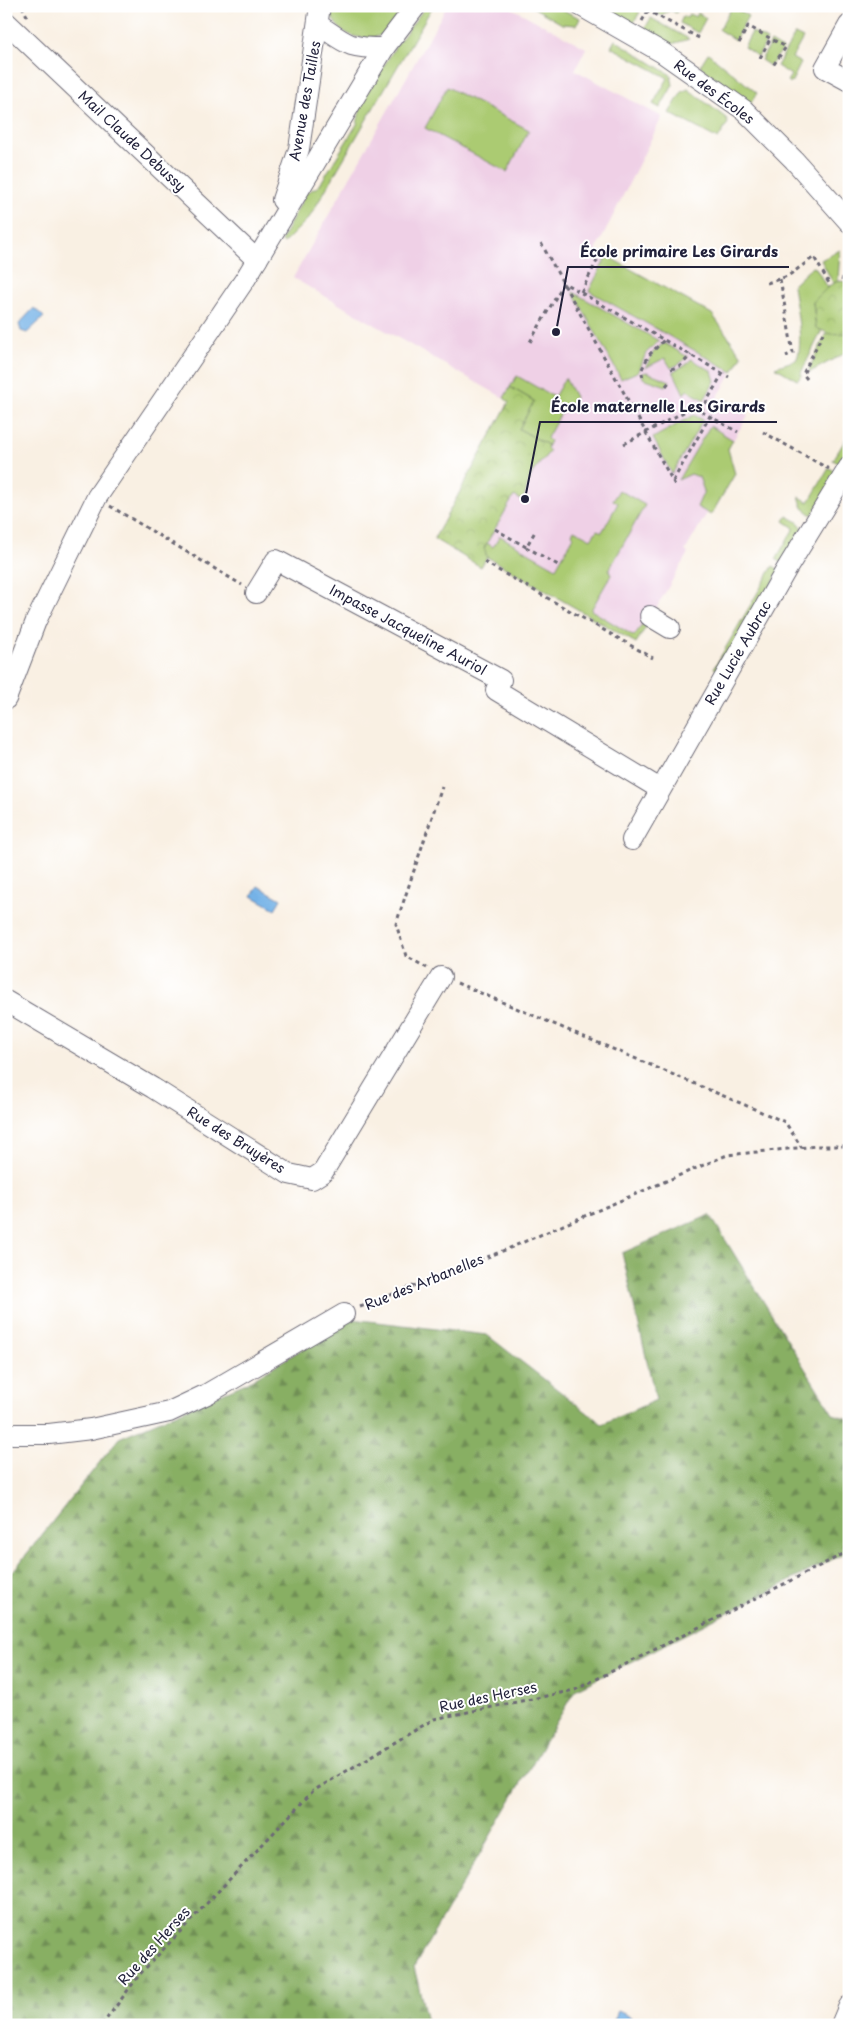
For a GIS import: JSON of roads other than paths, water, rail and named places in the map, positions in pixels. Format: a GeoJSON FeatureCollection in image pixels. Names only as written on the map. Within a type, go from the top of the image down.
{"type":"FeatureCollection","features":[{"type":"Feature","properties":{"kind":"street"},"geometry":{"type":"LineString","coordinates":[[6,699],[36,621],[97,497],[257,260],[384,48],[416,6]]}},
{"type":"Feature","properties":{"kind":"street","name":"Rue des Écoles"},"geometry":{"type":"LineString","coordinates":[[581,6],[663,53],[744,110],[794,160],[849,222]]}},
{"type":"Feature","properties":{"kind":"street"},"geometry":{"type":"LineString","coordinates":[[319,16],[346,44],[355,48],[384,48]]}},
{"type":"Feature","properties":{"kind":"street","name":"Avenue des Tailles"},"geometry":{"type":"LineString","coordinates":[[272,233],[299,148],[319,16]]}},
{"type":"Feature","properties":{"kind":"street","name":"Mail Claude Debussy"},"geometry":{"type":"LineString","coordinates":[[6,22],[257,260]]}},
{"type":"Feature","properties":{"kind":"street"},"geometry":{"type":"LineString","coordinates":[[849,26],[825,68],[849,81]]}},
{"type":"Feature","properties":{"kind":"street","name":"Rue Lucie Aubrac"},"geometry":{"type":"LineString","coordinates":[[632,840],[786,570],[849,467]]}},
{"type":"Feature","properties":{"kind":"street","name":"Impasse Jacqueline Auriol"},"geometry":{"type":"LineString","coordinates":[[256,593],[276,560],[501,680],[496,690],[660,789]]}},
{"type":"Feature","properties":{"kind":"street"},"geometry":{"type":"LineString","coordinates":[[650,616],[670,628]]}},
{"type":"Feature","properties":{"kind":"street","name":"Rue des Bruyères"},"geometry":{"type":"LineString","coordinates":[[6,1001],[153,1088],[289,1174],[312,1179],[323,1172],[440,976]]}},
{"type":"Feature","properties":{"kind":"street"},"geometry":{"type":"LineString","coordinates":[[6,1434],[49,1434],[91,1429],[169,1412],[207,1394],[344,1314]]}},
{"type":"Feature","properties":{"kind":"street"},"geometry":{"type":"LineString","coordinates":[[841,2025],[849,2006]]}},
{"type":"Feature","properties":{"kind":"water"},"geometry":{"type":"Polygon","coordinates":[[[34,308],[44,317],[27,333],[21,331],[19,324],[34,308]]]}},
{"type":"Feature","properties":{"kind":"water"},"geometry":{"type":"Polygon","coordinates":[[[258,886],[281,899],[275,909],[252,896],[258,886]]]}},
{"type":"Feature","properties":{"kind":"water"},"geometry":{"type":"Polygon","coordinates":[[[618,2011],[631,2017],[627,2025],[612,2025],[618,2011]]]}},
{"type":"Feature","properties":{"kind":"place","name":"École primaire Les Girards"},"geometry":{"type":"Point","coordinates":[556,332]}},
{"type":"Feature","properties":{"kind":"place","name":"École maternelle Les Girards"},"geometry":{"type":"Point","coordinates":[525,499]}}]}
